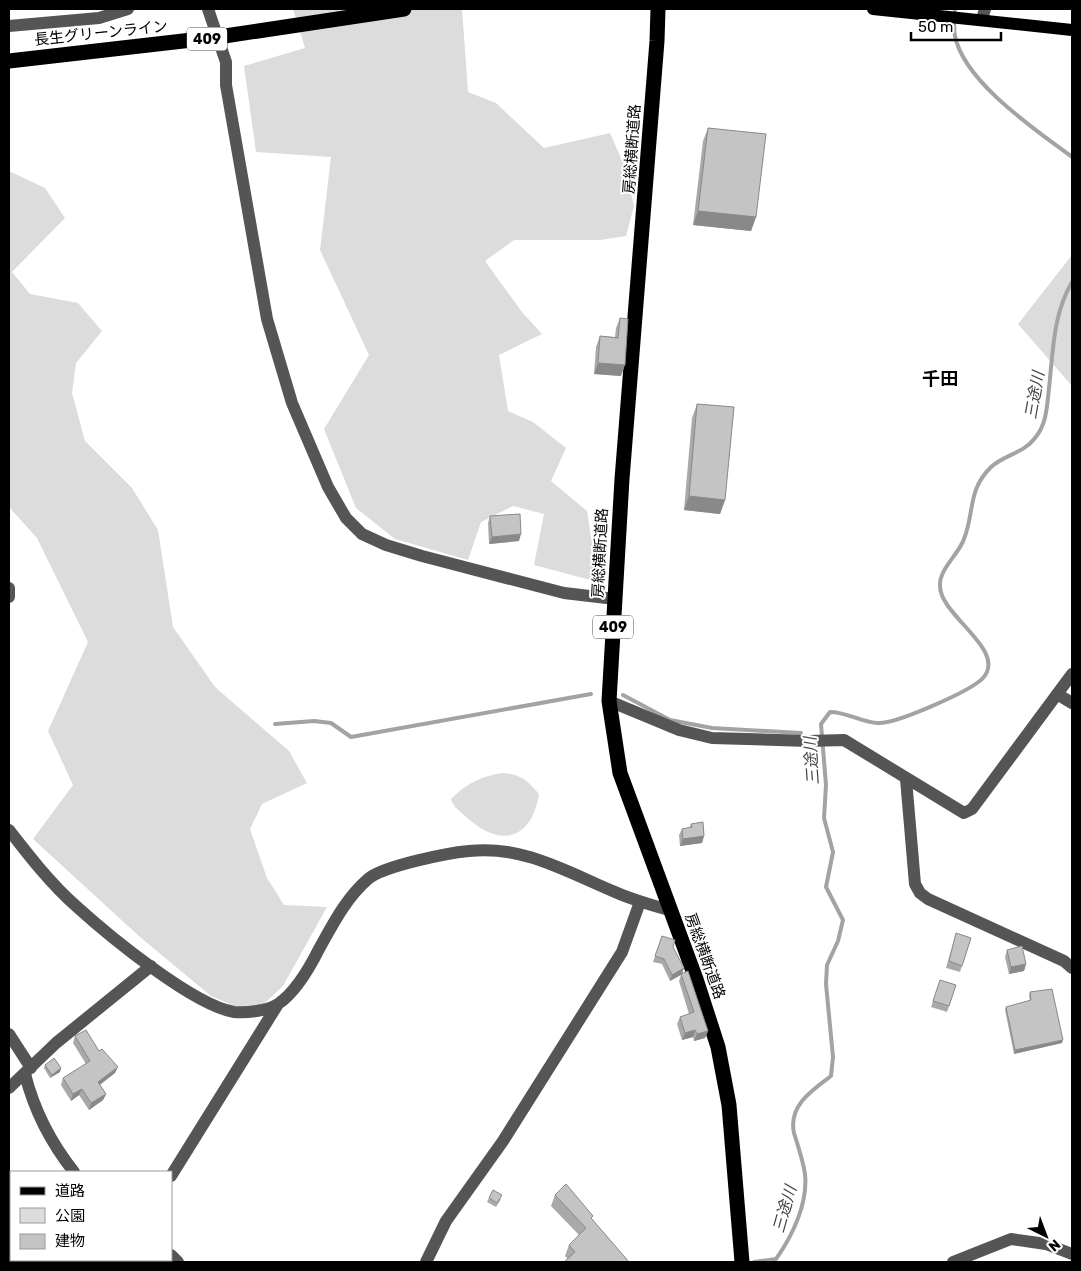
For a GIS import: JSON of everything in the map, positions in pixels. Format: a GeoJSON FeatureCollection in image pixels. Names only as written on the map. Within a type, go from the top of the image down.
{"type":"FeatureCollection","features":[{"type":"Feature","properties":{"kind":"highway","name":"長生グリーンライン"},"geometry":{"type":"LineString","coordinates":[[9,61],[218,37],[404,9]]}},
{"type":"Feature","properties":{"kind":"highway","name":"房総横断道路"},"geometry":{"type":"LineString","coordinates":[[658,9],[658,42],[622,478],[609,701],[620,773],[696,979],[718,1047],[728,1105],[741,1227],[742,1262]]}},
{"type":"Feature","properties":{"kind":"main road"},"geometry":{"type":"LineString","coordinates":[[873,9],[920,14],[984,14],[1072,30]]}},
{"type":"Feature","properties":{"kind":"street"},"geometry":{"type":"LineString","coordinates":[[9,26],[99,18],[128,9]]}},
{"type":"Feature","properties":{"kind":"street"},"geometry":{"type":"LineString","coordinates":[[208,9],[226,62],[226,85],[267,319],[292,403],[328,488],[346,518],[362,534],[386,545],[422,556],[564,593],[615,599]]}},
{"type":"Feature","properties":{"kind":"street"},"geometry":{"type":"LineString","coordinates":[[9,588],[9,597]]}},
{"type":"Feature","properties":{"kind":"street"},"geometry":{"type":"LineString","coordinates":[[609,701],[679,730],[712,738],[809,741],[844,740],[906,779],[964,812],[972,809],[1072,674]]}},
{"type":"Feature","properties":{"kind":"street"},"geometry":{"type":"LineString","coordinates":[[1057,694],[1072,703]]}},
{"type":"Feature","properties":{"kind":"street"},"geometry":{"type":"LineString","coordinates":[[906,779],[915,884],[920,893],[951,910],[1064,961],[1072,968]]}},
{"type":"Feature","properties":{"kind":"street"},"geometry":{"type":"LineString","coordinates":[[9,830],[35,864],[76,906],[151,966],[196,996],[234,1012],[250,1012],[278,1004]]}},
{"type":"Feature","properties":{"kind":"street"},"geometry":{"type":"LineString","coordinates":[[172,1174],[278,1004],[306,974],[343,906],[369,878],[392,868],[468,851],[503,849],[528,855],[640,902],[669,910]]}},
{"type":"Feature","properties":{"kind":"street"},"geometry":{"type":"LineString","coordinates":[[426,1262],[446,1220],[502,1141],[622,952],[640,902]]}},
{"type":"Feature","properties":{"kind":"street"},"geometry":{"type":"LineString","coordinates":[[9,1088],[56,1043],[151,966]]}},
{"type":"Feature","properties":{"kind":"street"},"geometry":{"type":"LineString","coordinates":[[9,1034],[28,1071],[32,1101],[60,1154],[73,1171]]}},
{"type":"Feature","properties":{"kind":"street"},"geometry":{"type":"LineString","coordinates":[[953,1262],[1011,1239],[1046,1244],[1072,1254]]}},
{"type":"Feature","properties":{"kind":"green space"},"geometry":{"type":"Polygon","coordinates":[[[293,9],[462,9],[468,92],[496,103],[544,148],[610,133],[624,165],[634,206],[626,236],[600,240],[514,240],[485,261],[522,312],[542,334],[499,355],[508,411],[533,422],[566,448],[551,481],[587,511],[598,582],[534,565],[544,514],[513,506],[481,522],[468,560],[395,539],[356,508],[324,429],[369,355],[320,250],[331,157],[256,152],[244,66],[305,48],[293,9]]]}},
{"type":"Feature","properties":{"kind":"green space"},"geometry":{"type":"Polygon","coordinates":[[[9,171],[45,188],[65,218],[12,272],[30,294],[78,303],[102,331],[76,363],[72,393],[85,441],[132,488],[158,530],[173,627],[215,687],[289,751],[307,783],[262,804],[250,829],[267,878],[284,905],[327,907],[283,986],[253,1014],[211,996],[140,937],[33,839],[73,785],[48,731],[88,642],[37,538],[9,507],[9,171]]]}},
{"type":"Feature","properties":{"kind":"green space"},"geometry":{"type":"Polygon","coordinates":[[[1072,255],[1072,386],[1018,324],[1072,255]]]}},
{"type":"Feature","properties":{"kind":"green space"},"geometry":{"type":"Polygon","coordinates":[[[503,773],[524,779],[539,794],[535,810],[529,822],[512,835],[501,836],[478,827],[457,809],[451,799],[474,781],[503,773]]]}},
{"type":"Feature","properties":{"kind":"building"},"geometry":{"type":"Polygon","coordinates":[[[708,128],[766,134],[756,217],[698,211],[708,128]]]}},
{"type":"Feature","properties":{"kind":"building"},"geometry":{"type":"Polygon","coordinates":[[[620,318],[628,319],[625,365],[598,363],[600,336],[618,338],[620,318]]]}},
{"type":"Feature","properties":{"kind":"building"},"geometry":{"type":"Polygon","coordinates":[[[697,404],[734,407],[725,500],[689,496],[697,404]]]}},
{"type":"Feature","properties":{"kind":"building"},"geometry":{"type":"Polygon","coordinates":[[[520,514],[521,534],[492,537],[490,516],[520,514]]]}},
{"type":"Feature","properties":{"kind":"building"},"geometry":{"type":"Polygon","coordinates":[[[703,822],[704,836],[683,839],[682,829],[692,827],[691,824],[703,822]]]}},
{"type":"Feature","properties":{"kind":"building"},"geometry":{"type":"Polygon","coordinates":[[[956,933],[971,938],[962,966],[949,961],[956,933]]]}},
{"type":"Feature","properties":{"kind":"building"},"geometry":{"type":"Polygon","coordinates":[[[662,936],[675,940],[673,947],[684,968],[672,975],[664,959],[655,956],[662,936]]]}},
{"type":"Feature","properties":{"kind":"building"},"geometry":{"type":"Polygon","coordinates":[[[1022,946],[1026,964],[1011,967],[1007,950],[1022,946]]]}},
{"type":"Feature","properties":{"kind":"building"},"geometry":{"type":"Polygon","coordinates":[[[688,971],[708,1031],[697,1034],[695,1030],[685,1033],[680,1017],[694,1012],[681,974],[688,971]]]}},
{"type":"Feature","properties":{"kind":"building"},"geometry":{"type":"Polygon","coordinates":[[[940,980],[956,985],[949,1006],[933,1001],[940,980]]]}},
{"type":"Feature","properties":{"kind":"building"},"geometry":{"type":"Polygon","coordinates":[[[1052,989],[1063,1040],[1015,1050],[1006,1007],[1031,1000],[1030,992],[1052,989]]]}},
{"type":"Feature","properties":{"kind":"building"},"geometry":{"type":"Polygon","coordinates":[[[86,1030],[99,1051],[102,1049],[118,1067],[98,1082],[106,1094],[91,1103],[82,1089],[73,1094],[63,1078],[90,1061],[75,1036],[86,1030]]]}},
{"type":"Feature","properties":{"kind":"building"},"geometry":{"type":"Polygon","coordinates":[[[54,1058],[61,1068],[52,1075],[45,1065],[54,1058]]]}},
{"type":"Feature","properties":{"kind":"building"},"geometry":{"type":"Polygon","coordinates":[[[566,1184],[593,1216],[591,1218],[629,1262],[564,1262],[575,1252],[569,1245],[586,1228],[555,1195],[566,1184]]]}},
{"type":"Feature","properties":{"kind":"building"},"geometry":{"type":"Polygon","coordinates":[[[493,1190],[502,1195],[497,1203],[489,1198],[493,1190]]]}},
{"type":"Feature","properties":{"kind":"waterway","name":"三途川"},"geometry":{"type":"LineString","coordinates":[[955,9],[955,36],[961,53],[972,71],[1003,104],[1072,157]]}},
{"type":"Feature","properties":{"kind":"waterway","name":"三途川"},"geometry":{"type":"LineString","coordinates":[[754,1262],[776,1259],[788,1240],[798,1218],[804,1196],[805,1174],[793,1123],[798,1107],[803,1100],[831,1076],[833,1057],[826,984],[827,965],[838,941],[843,920],[826,887],[833,852],[824,818],[826,785],[821,724],[830,712],[877,723],[899,719],[964,691],[983,678],[988,667],[987,656],[980,644],[950,609],[943,597],[940,586],[941,580],[946,568],[964,539],[975,493],[983,476],[996,463],[1020,451],[1030,443],[1042,427],[1047,408],[1057,320],[1072,282]]}},
{"type":"Feature","properties":{"kind":"waterway"},"geometry":{"type":"LineString","coordinates":[[275,724],[314,721],[331,723],[351,737],[591,694]]}},
{"type":"Feature","properties":{"kind":"waterway"},"geometry":{"type":"LineString","coordinates":[[623,695],[670,720],[712,728],[801,733]]}},
{"type":"Feature","properties":{"kind":"district","name":"千田"},"geometry":{"type":"Point","coordinates":[940,379]}}]}
